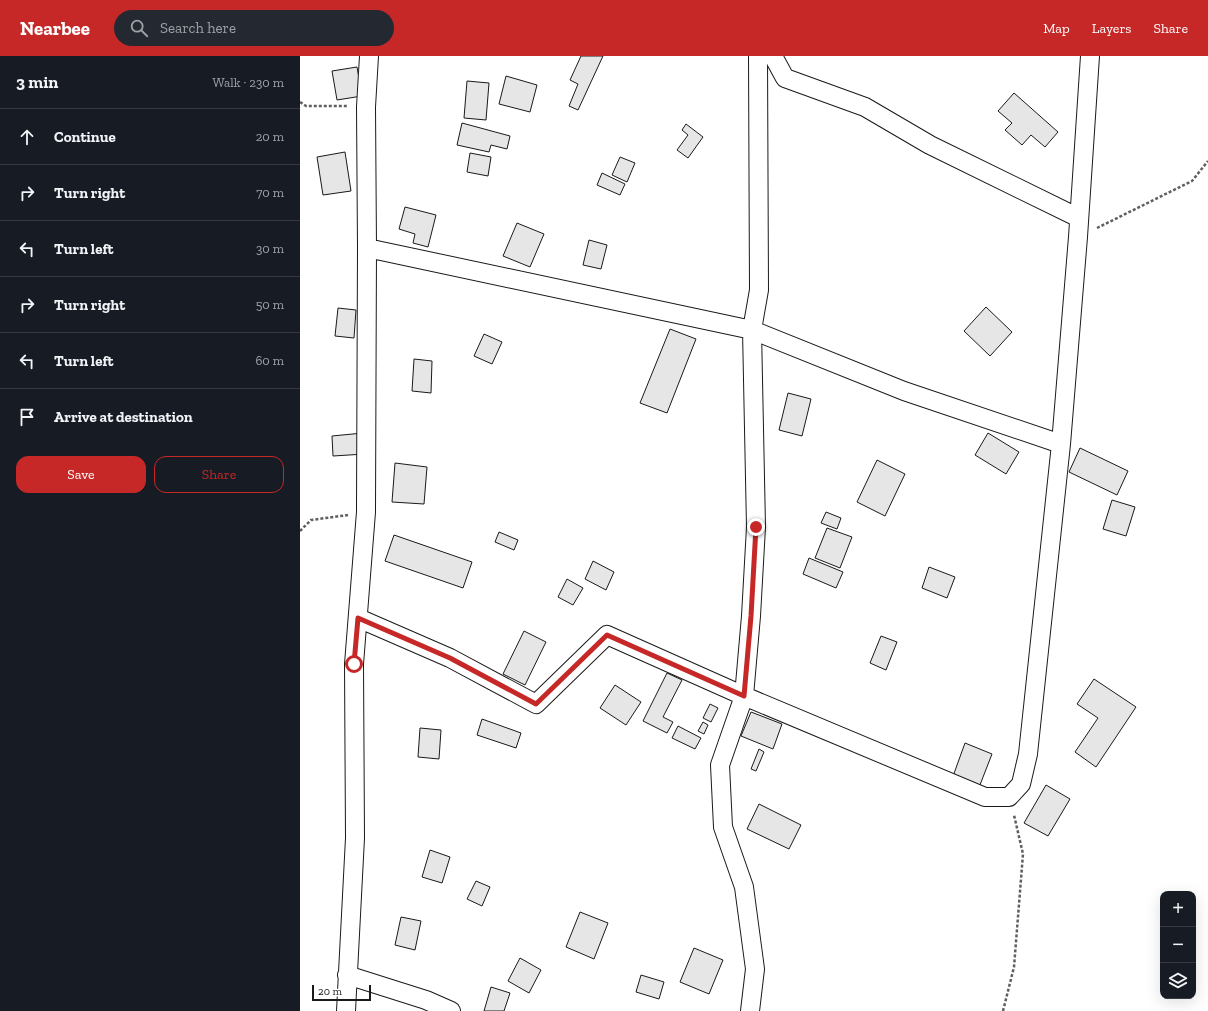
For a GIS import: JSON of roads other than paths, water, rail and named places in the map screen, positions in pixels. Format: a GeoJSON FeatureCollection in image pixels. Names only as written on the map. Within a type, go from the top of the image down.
{"type":"FeatureCollection","features":[{"type":"Feature","properties":{"kind":"street"},"geometry":{"type":"LineString","coordinates":[[346,1011],[355,838],[354,664],[366,512],[366,107],[369,56]]}},
{"type":"Feature","properties":{"kind":"street"},"geometry":{"type":"LineString","coordinates":[[750,1011],[755,969],[744,888],[723,827],[720,765],[744,696],[751,616],[756,527],[752,330],[759,290],[758,56]]}},
{"type":"Feature","properties":{"kind":"street"},"geometry":{"type":"LineString","coordinates":[[773,56],[785,78],[865,107],[930,145],[1079,218]]}},
{"type":"Feature","properties":{"kind":"street"},"geometry":{"type":"LineString","coordinates":[[358,618],[450,658],[536,704],[607,635],[744,696],[985,797],[1009,797],[1020,784],[1028,754],[1061,444],[1078,237],[1090,56]]}},
{"type":"Feature","properties":{"kind":"street"},"geometry":{"type":"LineString","coordinates":[[367,248],[752,330],[904,391],[1061,444]]}},
{"type":"Feature","properties":{"kind":"street"},"geometry":{"type":"LineString","coordinates":[[347,975],[426,1000],[451,1011]]}}]}
